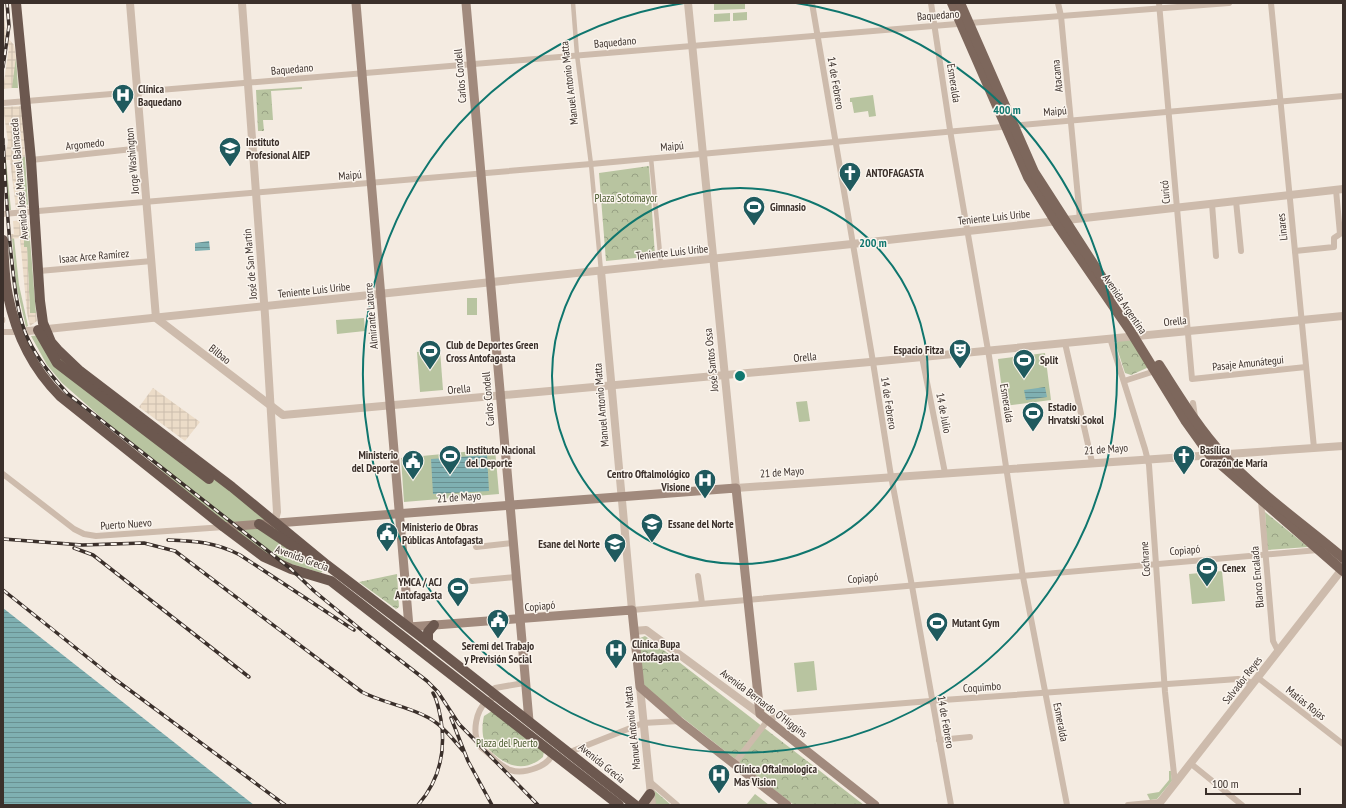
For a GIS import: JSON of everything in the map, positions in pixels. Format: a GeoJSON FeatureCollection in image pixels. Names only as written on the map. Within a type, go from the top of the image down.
{"type":"FeatureCollection","features":[{"type":"Feature","properties":{"kind":"highway","name":"Avenida José Manuel Balmaceda"},"geometry":{"type":"LineString","coordinates":[[16,3],[35,212],[41,330]]}},
{"type":"Feature","properties":{"kind":"highway","name":"Avenida José Manuel Balmaceda"},"geometry":{"type":"LineString","coordinates":[[3,240],[7,295],[18,332],[32,361]]}},
{"type":"Feature","properties":{"kind":"highway","name":"Avenida Grecia"},"geometry":{"type":"LineString","coordinates":[[41,330],[62,355],[232,487],[316,557],[570,752],[635,805]]}},
{"type":"Feature","properties":{"kind":"highway","name":"Avenida Grecia"},"geometry":{"type":"LineString","coordinates":[[32,361],[49,385],[72,407],[224,527],[264,557],[291,569],[331,581],[620,805]]}},
{"type":"Feature","properties":{"kind":"highway"},"geometry":{"type":"LineString","coordinates":[[259,524],[308,558],[316,557]]}},
{"type":"Feature","properties":{"kind":"highway"},"geometry":{"type":"LineString","coordinates":[[386,624],[409,627],[407,632],[410,642]]}},
{"type":"Feature","properties":{"kind":"highway"},"geometry":{"type":"LineString","coordinates":[[428,642],[428,632],[434,625]]}},
{"type":"Feature","properties":{"kind":"highway"},"geometry":{"type":"LineString","coordinates":[[642,805],[650,794]]}},
{"type":"Feature","properties":{"kind":"main road","name":"Almirante Latorre"},"geometry":{"type":"LineString","coordinates":[[356,3],[409,627]]}},
{"type":"Feature","properties":{"kind":"main road","name":"Carlos Condell"},"geometry":{"type":"LineString","coordinates":[[466,3],[524,683],[529,721]]}},
{"type":"Feature","properties":{"kind":"main road","name":"Avenida Argentina"},"geometry":{"type":"LineString","coordinates":[[952,3],[965,23]]}},
{"type":"Feature","properties":{"kind":"main road","name":"Avenida Argentina"},"geometry":{"type":"LineString","coordinates":[[960,3],[965,23],[1009,125],[1028,176],[1060,221],[1136,336],[1195,420],[1222,454],[1263,491],[1343,558]]}},
{"type":"Feature","properties":{"kind":"main road","name":"Avenida Argentina"},"geometry":{"type":"LineString","coordinates":[[1136,336],[1155,371],[1185,420],[1210,455],[1261,501],[1342,569]]}},
{"type":"Feature","properties":{"kind":"main road","name":"21 de Mayo"},"geometry":{"type":"LineString","coordinates":[[224,527],[736,488]]}},
{"type":"Feature","properties":{"kind":"main road","name":"José Santos Ossa"},"geometry":{"type":"LineString","coordinates":[[736,488],[760,714]]}},
{"type":"Feature","properties":{"kind":"main road","name":"Copiapó"},"geometry":{"type":"LineString","coordinates":[[409,627],[519,620],[632,610]]}},
{"type":"Feature","properties":{"kind":"main road","name":"Manuel Antonio Matta"},"geometry":{"type":"LineString","coordinates":[[632,610],[640,687]]}},
{"type":"Feature","properties":{"kind":"main road"},"geometry":{"type":"LineString","coordinates":[[640,687],[679,721],[787,805]]}},
{"type":"Feature","properties":{"kind":"main road","name":"Avenida Bernardo O'Higgins"},"geometry":{"type":"LineString","coordinates":[[760,714],[875,805]]}},
{"type":"Feature","properties":{"kind":"street","name":"Jorge Washington"},"geometry":{"type":"LineString","coordinates":[[130,3],[156,318]]}},
{"type":"Feature","properties":{"kind":"street","name":"José de San Martín"},"geometry":{"type":"LineString","coordinates":[[242,3],[255,194],[265,306],[277,512],[274,523]]}},
{"type":"Feature","properties":{"kind":"street","name":"Manuel Antonio Matta"},"geometry":{"type":"LineString","coordinates":[[573,3],[577,55],[591,164],[632,610]]}},
{"type":"Feature","properties":{"kind":"street","name":"José Santos Ossa"},"geometry":{"type":"LineString","coordinates":[[688,3],[736,488]]}},
{"type":"Feature","properties":{"kind":"street","name":"14 de Febrero"},"geometry":{"type":"LineString","coordinates":[[812,3],[891,476],[951,805]]}},
{"type":"Feature","properties":{"kind":"street","name":"Esmeralda"},"geometry":{"type":"LineString","coordinates":[[931,3],[967,231],[988,350],[1023,577],[1044,693],[1067,805]]}},
{"type":"Feature","properties":{"kind":"street","name":"Atacama"},"geometry":{"type":"LineString","coordinates":[[1058,3],[1061,16],[1080,219]]}},
{"type":"Feature","properties":{"kind":"street","name":"Baquedano"},"geometry":{"type":"LineString","coordinates":[[3,103],[1061,16],[1159,6],[1229,3]]}},
{"type":"Feature","properties":{"kind":"street","name":"Linares"},"geometry":{"type":"LineString","coordinates":[[1271,3],[1314,448]]}},
{"type":"Feature","properties":{"kind":"street","name":"Curicó"},"geometry":{"type":"LineString","coordinates":[[1159,6],[1192,379]]}},
{"type":"Feature","properties":{"kind":"street","name":"Maipú"},"geometry":{"type":"LineString","coordinates":[[3,214],[146,204],[1280,100],[1343,96]]}},
{"type":"Feature","properties":{"kind":"street","name":"Argomedo"},"geometry":{"type":"LineString","coordinates":[[31,160],[142,148]]}},
{"type":"Feature","properties":{"kind":"street"},"geometry":{"type":"LineString","coordinates":[[651,158],[661,264]]}},
{"type":"Feature","properties":{"kind":"street","name":"Teniente Luis Uribe"},"geometry":{"type":"LineString","coordinates":[[3,332],[41,330],[490,283],[1340,190]]}},
{"type":"Feature","properties":{"kind":"street"},"geometry":{"type":"LineString","coordinates":[[1295,251],[1334,246],[1334,238],[1340,234],[1340,190]]}},
{"type":"Feature","properties":{"kind":"street"},"geometry":{"type":"LineString","coordinates":[[1236,201],[1241,251]]}},
{"type":"Feature","properties":{"kind":"street"},"geometry":{"type":"LineString","coordinates":[[1212,204],[1216,256]]}},
{"type":"Feature","properties":{"kind":"street","name":"Isaac Arce Ramírez"},"geometry":{"type":"LineString","coordinates":[[39,271],[152,261]]}},
{"type":"Feature","properties":{"kind":"street","name":"Orella"},"geometry":{"type":"LineString","coordinates":[[271,407],[283,415],[390,406],[873,362],[1343,316]]}},
{"type":"Feature","properties":{"kind":"street","name":"Bilbao"},"geometry":{"type":"LineString","coordinates":[[156,318],[271,407]]}},
{"type":"Feature","properties":{"kind":"street","name":"Cochrane"},"geometry":{"type":"LineString","coordinates":[[1110,338],[1147,458],[1164,684],[1175,783]]}},
{"type":"Feature","properties":{"kind":"street"},"geometry":{"type":"LineString","coordinates":[[1065,343],[1092,462]]}},
{"type":"Feature","properties":{"kind":"street","name":"14 de Julio"},"geometry":{"type":"LineString","coordinates":[[922,357],[945,472]]}},
{"type":"Feature","properties":{"kind":"street","name":"Pasaje Amunátegui"},"geometry":{"type":"LineString","coordinates":[[1192,379],[1306,367]]}},
{"type":"Feature","properties":{"kind":"street"},"geometry":{"type":"LineString","coordinates":[[1124,381],[1155,371]]}},
{"type":"Feature","properties":{"kind":"street"},"geometry":{"type":"LineString","coordinates":[[1193,403],[1195,420]]}},
{"type":"Feature","properties":{"kind":"street","name":"21 de Mayo"},"geometry":{"type":"LineString","coordinates":[[736,488],[1147,458],[1343,446]]}},
{"type":"Feature","properties":{"kind":"street","name":"Puerto Nuevo"},"geometry":{"type":"LineString","coordinates":[[3,474],[74,529],[84,534],[96,536],[224,527]]}},
{"type":"Feature","properties":{"kind":"street","name":"Blanco Encalada"},"geometry":{"type":"LineString","coordinates":[[1261,501],[1273,641],[1278,651]]}},
{"type":"Feature","properties":{"kind":"street"},"geometry":{"type":"LineString","coordinates":[[476,547],[512,543]]}},
{"type":"Feature","properties":{"kind":"street","name":"Copiapó"},"geometry":{"type":"LineString","coordinates":[[632,610],[1318,550]]}},
{"type":"Feature","properties":{"kind":"street","name":"Salvador Reyes"},"geometry":{"type":"LineString","coordinates":[[1159,804],[1342,569]]}},
{"type":"Feature","properties":{"kind":"street"},"geometry":{"type":"LineString","coordinates":[[698,576],[702,603]]}},
{"type":"Feature","properties":{"kind":"street"},"geometry":{"type":"LineString","coordinates":[[472,581],[515,577]]}},
{"type":"Feature","properties":{"kind":"street","name":"Avenida Bernardo O'Higgins"},"geometry":{"type":"LineString","coordinates":[[634,631],[646,630],[760,714]]}},
{"type":"Feature","properties":{"kind":"street","name":"Coquimbo"},"geometry":{"type":"LineString","coordinates":[[768,720],[782,713],[1164,684],[1238,679],[1255,680]]}},
{"type":"Feature","properties":{"kind":"street","name":"Matías Rojas"},"geometry":{"type":"LineString","coordinates":[[1255,680],[1343,744]]}},
{"type":"Feature","properties":{"kind":"street"},"geometry":{"type":"LineString","coordinates":[[524,683],[496,688],[494,694],[477,717],[477,739],[480,746],[503,768],[520,772],[532,769],[545,763],[553,753],[554,740]]}},
{"type":"Feature","properties":{"kind":"street","name":"Manuel Antonio Matta"},"geometry":{"type":"LineString","coordinates":[[640,687],[652,805]]}},
{"type":"Feature","properties":{"kind":"street"},"geometry":{"type":"LineString","coordinates":[[734,764],[768,720]]}},
{"type":"Feature","properties":{"kind":"street"},"geometry":{"type":"LineString","coordinates":[[570,752],[643,724],[679,721]]}},
{"type":"Feature","properties":{"kind":"street"},"geometry":{"type":"LineString","coordinates":[[939,740],[970,736]]}},
{"type":"Feature","properties":{"kind":"street"},"geometry":{"type":"LineString","coordinates":[[1190,763],[1242,805]]}},
{"type":"Feature","properties":{"kind":"street"},"geometry":{"type":"LineString","coordinates":[[649,781],[677,805]]}},
{"type":"Feature","properties":{"kind":"street"},"geometry":{"type":"LineString","coordinates":[[1128,805],[1159,804]]}},
{"type":"Feature","properties":{"kind":"green space"},"geometry":{"type":"Polygon","coordinates":[[[714,3],[745,3],[745,9],[714,10],[714,3]]]}},
{"type":"Feature","properties":{"kind":"green space"},"geometry":{"type":"Polygon","coordinates":[[[747,12],[747,20],[733,21],[733,13],[747,12]]]}},
{"type":"Feature","properties":{"kind":"green space"},"geometry":{"type":"Polygon","coordinates":[[[730,13],[730,21],[714,22],[714,14],[730,13]]]}},
{"type":"Feature","properties":{"kind":"green space"},"geometry":{"type":"Polygon","coordinates":[[[16,56],[18,88],[12,88],[12,80],[16,56]]]}},
{"type":"Feature","properties":{"kind":"green space"},"geometry":{"type":"Polygon","coordinates":[[[302,87],[302,89],[271,91],[273,120],[263,120],[264,131],[258,131],[256,90],[302,87]]]}},
{"type":"Feature","properties":{"kind":"green space"},"geometry":{"type":"Polygon","coordinates":[[[873,95],[876,116],[869,117],[868,111],[854,113],[850,98],[873,95]]]}},
{"type":"Feature","properties":{"kind":"green space"},"geometry":{"type":"Polygon","coordinates":[[[18,156],[25,157],[28,205],[24,203],[18,156]]]}},
{"type":"Feature","properties":{"kind":"green space"},"geometry":{"type":"Polygon","coordinates":[[[4,160],[6,160],[11,210],[9,210],[4,160]]]}},
{"type":"Feature","properties":{"kind":"green space","name":"Plaza Sotomayor"},"geometry":{"type":"Polygon","coordinates":[[[649,166],[655,256],[606,261],[599,173],[649,166]]]}},
{"type":"Feature","properties":{"kind":"green space"},"geometry":{"type":"Polygon","coordinates":[[[29,227],[36,313],[30,314],[27,247],[24,247],[24,235],[29,227]]]}},
{"type":"Feature","properties":{"kind":"green space"},"geometry":{"type":"Polygon","coordinates":[[[12,238],[14,238],[19,285],[28,326],[26,327],[16,285],[12,238]]]}},
{"type":"Feature","properties":{"kind":"green space"},"geometry":{"type":"Polygon","coordinates":[[[467,298],[477,298],[477,315],[467,315],[467,298]]]}},
{"type":"Feature","properties":{"kind":"green space"},"geometry":{"type":"Polygon","coordinates":[[[364,318],[365,331],[337,334],[336,320],[364,318]]]}},
{"type":"Feature","properties":{"kind":"green space"},"geometry":{"type":"Polygon","coordinates":[[[43,335],[327,565],[321,573],[282,561],[257,549],[219,521],[62,383],[47,365],[31,336],[43,335]]]}},
{"type":"Feature","properties":{"kind":"green space"},"geometry":{"type":"Polygon","coordinates":[[[1131,339],[1149,367],[1131,375],[1125,373],[1116,345],[1118,340],[1131,339]]]}},
{"type":"Feature","properties":{"kind":"green space","name":"Club de Deportes Green Cross Antofagasta"},"geometry":{"type":"Polygon","coordinates":[[[440,350],[443,390],[420,392],[417,352],[440,350]]]}},
{"type":"Feature","properties":{"kind":"green space","name":"Split"},"geometry":{"type":"Polygon","coordinates":[[[1045,353],[1051,400],[1004,406],[998,359],[1045,353]]]}},
{"type":"Feature","properties":{"kind":"green space"},"geometry":{"type":"Polygon","coordinates":[[[807,401],[810,421],[799,422],[796,402],[807,401]]]}},
{"type":"Feature","properties":{"kind":"green space","name":"Instituto Nacional del Deporte"},"geometry":{"type":"Polygon","coordinates":[[[495,449],[499,494],[404,502],[401,458],[495,449]]]}},
{"type":"Feature","properties":{"kind":"green space"},"geometry":{"type":"Polygon","coordinates":[[[1265,512],[1308,547],[1267,550],[1265,512]]]}},
{"type":"Feature","properties":{"kind":"green space","name":"Cenex"},"geometry":{"type":"Polygon","coordinates":[[[1222,571],[1225,601],[1192,604],[1189,574],[1222,571]]]}},
{"type":"Feature","properties":{"kind":"green space"},"geometry":{"type":"Polygon","coordinates":[[[397,574],[399,607],[396,609],[359,582],[397,574]]]}},
{"type":"Feature","properties":{"kind":"green space"},"geometry":{"type":"Polygon","coordinates":[[[645,636],[864,805],[794,805],[642,686],[638,642],[640,638],[645,636]]]}},
{"type":"Feature","properties":{"kind":"green space"},"geometry":{"type":"Polygon","coordinates":[[[814,661],[817,690],[797,692],[794,663],[814,661]]]}},
{"type":"Feature","properties":{"kind":"green space","name":"Plaza del Puerto"},"geometry":{"type":"Polygon","coordinates":[[[492,711],[544,751],[543,757],[531,764],[519,766],[507,763],[491,752],[484,741],[482,728],[484,716],[492,711]]]}},
{"type":"Feature","properties":{"kind":"green space"},"geometry":{"type":"Polygon","coordinates":[[[1169,771],[1171,771],[1172,781],[1157,799],[1150,800],[1147,794],[1159,792],[1169,780],[1169,771]]]}},
{"type":"Feature","properties":{"kind":"green space"},"geometry":{"type":"Polygon","coordinates":[[[654,790],[671,805],[655,805],[654,790]]]}},
{"type":"Feature","properties":{"kind":"green space"},"geometry":{"type":"Polygon","coordinates":[[[755,794],[769,805],[746,805],[755,794]]]}},
{"type":"Feature","properties":{"kind":"shaded area"},"geometry":{"type":"Polygon","coordinates":[[[3,4],[6,36],[14,45],[16,56],[12,88],[3,89],[9,47],[3,41],[3,4]]]}},
{"type":"Feature","properties":{"kind":"shaded area"},"geometry":{"type":"Polygon","coordinates":[[[22,106],[25,157],[18,157],[24,202],[29,208],[16,209],[10,160],[4,160],[8,142],[3,107],[22,106]]]}},
{"type":"Feature","properties":{"kind":"shaded area"},"geometry":{"type":"Polygon","coordinates":[[[28,220],[28,235],[24,235],[24,247],[27,247],[30,313],[36,313],[37,321],[30,326],[27,313],[20,238],[9,239],[8,224],[10,221],[11,234],[14,234],[13,221],[28,220]]]}},
{"type":"Feature","properties":{"kind":"shaded area"},"geometry":{"type":"Polygon","coordinates":[[[153,388],[200,422],[185,441],[139,407],[153,388]]]}},
{"type":"Feature","properties":{"kind":"water"},"geometry":{"type":"Polygon","coordinates":[[[209,241],[210,250],[195,251],[195,243],[209,241]]]}},
{"type":"Feature","properties":{"kind":"water"},"geometry":{"type":"Polygon","coordinates":[[[1045,387],[1047,397],[1026,400],[1024,390],[1045,387]]]}},
{"type":"Feature","properties":{"kind":"water"},"geometry":{"type":"Polygon","coordinates":[[[487,455],[489,491],[433,494],[431,459],[487,455]]]}},
{"type":"Feature","properties":{"kind":"water"},"geometry":{"type":"Polygon","coordinates":[[[3,608],[254,805],[3,805],[3,608]]]}},
{"type":"Feature","properties":{"kind":"railway"},"geometry":{"type":"LineString","coordinates":[[3,67],[9,26],[7,3]]}},
{"type":"Feature","properties":{"kind":"railway"},"geometry":{"type":"LineString","coordinates":[[3,139],[6,196],[17,303],[22,323],[29,341],[49,373],[68,394],[291,569],[314,591],[427,681],[438,692],[459,724],[538,805]]}},
{"type":"Feature","properties":{"kind":"railway"},"geometry":{"type":"LineString","coordinates":[[3,539],[82,545],[144,543],[175,551],[362,692],[378,699],[413,710],[429,718],[452,737],[463,751]]}},
{"type":"Feature","properties":{"kind":"railway"},"geometry":{"type":"LineString","coordinates":[[168,540],[205,543],[222,547],[240,555],[354,630]]}},
{"type":"Feature","properties":{"kind":"railway"},"geometry":{"type":"LineString","coordinates":[[74,548],[93,555],[249,677]]}},
{"type":"Feature","properties":{"kind":"railway"},"geometry":{"type":"LineString","coordinates":[[3,590],[116,680],[285,805]]}},
{"type":"Feature","properties":{"kind":"railway"},"geometry":{"type":"LineString","coordinates":[[418,805],[425,796],[436,776],[441,755],[441,720],[433,693]]}},
{"type":"Feature","properties":{"kind":"railway"},"geometry":{"type":"LineString","coordinates":[[451,718],[468,761],[492,805]]}},
{"type":"Feature","properties":{"kind":"place","name":"Clínica Baquedano"},"geometry":{"type":"Point","coordinates":[123,114]}},
{"type":"Feature","properties":{"kind":"place","name":"Instituto Profesional AIEP"},"geometry":{"type":"Point","coordinates":[230,168]}},
{"type":"Feature","properties":{"kind":"place","name":"ANTOFAGASTA"},"geometry":{"type":"Point","coordinates":[850,192]}},
{"type":"Feature","properties":{"kind":"place","name":"Gimnasio"},"geometry":{"type":"Point","coordinates":[754,226]}},
{"type":"Feature","properties":{"kind":"place","name":"Club de Deportes Green Cross Antofagasta"},"geometry":{"type":"Point","coordinates":[430,370]}},
{"type":"Feature","properties":{"kind":"place","name":"Espacio Fitza"},"geometry":{"type":"Point","coordinates":[960,370]}},
{"type":"Feature","properties":{"kind":"place","name":"Split"},"geometry":{"type":"Point","coordinates":[1024,380]}},
{"type":"Feature","properties":{"kind":"place","name":"Estadio Hrvatski Sokol"},"geometry":{"type":"Point","coordinates":[1033,432]}},
{"type":"Feature","properties":{"kind":"place","name":"Instituto Nacional del Deporte"},"geometry":{"type":"Point","coordinates":[450,476]}},
{"type":"Feature","properties":{"kind":"place","name":"Basílica Corazón de María"},"geometry":{"type":"Point","coordinates":[1184,476]}},
{"type":"Feature","properties":{"kind":"place","name":"Ministerio del Deporte"},"geometry":{"type":"Point","coordinates":[413,480]}},
{"type":"Feature","properties":{"kind":"place","name":"Centro Oftalmológico Visione"},"geometry":{"type":"Point","coordinates":[705,500]}},
{"type":"Feature","properties":{"kind":"place","name":"Essane del Norte"},"geometry":{"type":"Point","coordinates":[652,544]}},
{"type":"Feature","properties":{"kind":"place","name":"Ministerio de Obras Públicas Antofagasta"},"geometry":{"type":"Point","coordinates":[387,552]}},
{"type":"Feature","properties":{"kind":"place","name":"Esane del Norte"},"geometry":{"type":"Point","coordinates":[615,564]}},
{"type":"Feature","properties":{"kind":"place","name":"Cenex"},"geometry":{"type":"Point","coordinates":[1207,588]}},
{"type":"Feature","properties":{"kind":"place","name":"YMCA / ACJ Antofagasta"},"geometry":{"type":"Point","coordinates":[458,608]}},
{"type":"Feature","properties":{"kind":"place","name":"Seremi del Trabajo y Previsión Social"},"geometry":{"type":"Point","coordinates":[498,640]}},
{"type":"Feature","properties":{"kind":"place","name":"Mutant Gym"},"geometry":{"type":"Point","coordinates":[937,642]}},
{"type":"Feature","properties":{"kind":"place","name":"Clínica Bupa Antofagasta"},"geometry":{"type":"Point","coordinates":[616,670]}},
{"type":"Feature","properties":{"kind":"place","name":"Clínica Oftalmologica Mas Vision"},"geometry":{"type":"Point","coordinates":[719,794]}}]}
